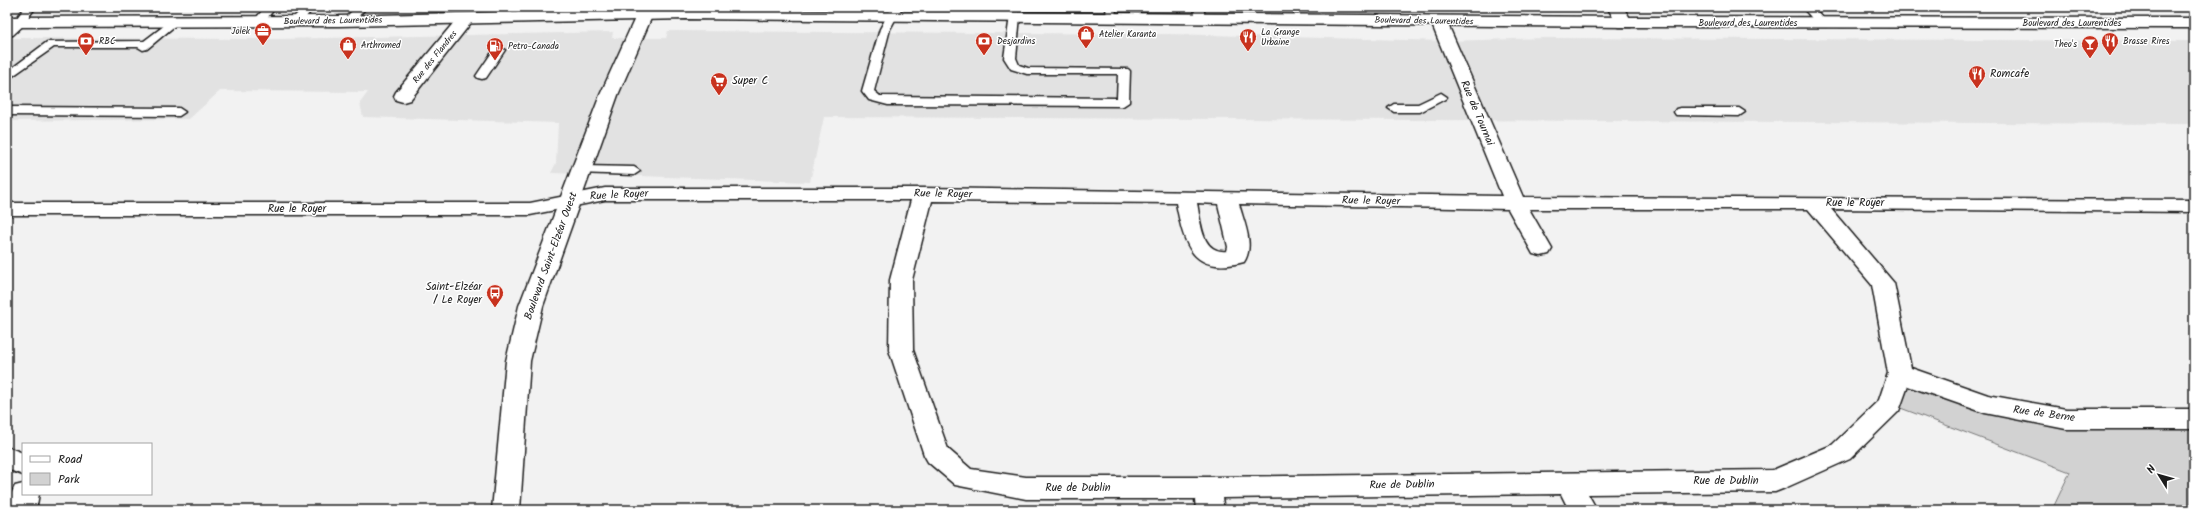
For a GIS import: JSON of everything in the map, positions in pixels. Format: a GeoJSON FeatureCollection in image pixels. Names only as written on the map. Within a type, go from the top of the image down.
{"type":"FeatureCollection","features":[{"type":"Feature","properties":{"kind":"street"},"geometry":{"type":"LineString","coordinates":[[1615,7],[1625,23]]}},
{"type":"Feature","properties":{"kind":"street","name":"Boulevard des Laurentides"},"geometry":{"type":"LineString","coordinates":[[11,25],[466,19],[646,10],[895,11],[1015,16],[1111,12],[1199,12],[1439,22],[2194,23]]}},
{"type":"Feature","properties":{"kind":"street","name":"Boulevard Saint-Elzéar Ouest"},"geometry":{"type":"LineString","coordinates":[[506,510],[518,361],[531,306],[610,92],[646,10]]}},
{"type":"Feature","properties":{"kind":"street","name":"Rue des Flandres"},"geometry":{"type":"LineString","coordinates":[[403,96],[466,19]]}},
{"type":"Feature","properties":{"kind":"street","name":"Rue de Tournai"},"geometry":{"type":"LineString","coordinates":[[1439,22],[1515,204]]}},
{"type":"Feature","properties":{"kind":"street","name":"Rue le Royer"},"geometry":{"type":"LineString","coordinates":[[7,209],[530,209],[605,194],[923,194],[1185,197],[1515,204],[1814,203],[2194,206]]}},
{"type":"Feature","properties":{"kind":"street","name":"Rue de Dublin"},"geometry":{"type":"LineString","coordinates":[[923,194],[901,280],[901,350],[937,455],[964,478],[1026,488],[1209,499],[1569,482],[1775,481],[1841,452],[1890,404],[1900,373],[1883,283],[1814,203]]}},
{"type":"Feature","properties":{"kind":"street"},"geometry":{"type":"LineString","coordinates":[[1185,197],[1198,249],[1207,257],[1223,260],[1236,257],[1239,247],[1227,199]]}},
{"type":"Feature","properties":{"kind":"street"},"geometry":{"type":"LineString","coordinates":[[1515,204],[1540,249]]}},
{"type":"Feature","properties":{"kind":"street","name":"Rue de Berne"},"geometry":{"type":"LineString","coordinates":[[1900,373],[1985,404],[2066,419],[2194,419]]}},
{"type":"Feature","properties":{"kind":"street"},"geometry":{"type":"LineString","coordinates":[[7,457],[22,464]]}},
{"type":"Feature","properties":{"kind":"street"},"geometry":{"type":"LineString","coordinates":[[1569,482],[1583,510]]}},
{"type":"Feature","properties":{"kind":"street"},"geometry":{"type":"LineString","coordinates":[[22,510],[25,495]]}},
{"type":"Feature","properties":{"kind":"lane"},"geometry":{"type":"LineString","coordinates":[[11,25],[31,7]]}},
{"type":"Feature","properties":{"kind":"lane"},"geometry":{"type":"LineString","coordinates":[[258,22],[271,7]]}},
{"type":"Feature","properties":{"kind":"lane"},"geometry":{"type":"LineString","coordinates":[[295,22],[310,7]]}},
{"type":"Feature","properties":{"kind":"lane"},"geometry":{"type":"LineString","coordinates":[[348,21],[362,7]]}},
{"type":"Feature","properties":{"kind":"lane"},"geometry":{"type":"LineString","coordinates":[[1807,7],[1822,23]]}},
{"type":"Feature","properties":{"kind":"lane"},"geometry":{"type":"LineString","coordinates":[[895,11],[885,29],[868,91],[872,97],[877,100],[1123,102],[1124,71],[1027,71],[1015,67],[1010,58],[1015,16]]}},
{"type":"Feature","properties":{"kind":"lane"},"geometry":{"type":"LineString","coordinates":[[7,76],[51,44],[146,46],[173,22]]}},
{"type":"Feature","properties":{"kind":"lane"},"geometry":{"type":"LineString","coordinates":[[482,76],[499,50]]}},
{"type":"Feature","properties":{"kind":"lane"},"geometry":{"type":"LineString","coordinates":[[1394,108],[1420,108],[1441,96]]}},
{"type":"Feature","properties":{"kind":"lane"},"geometry":{"type":"LineString","coordinates":[[7,111],[179,112]]}},
{"type":"Feature","properties":{"kind":"lane"},"geometry":{"type":"LineString","coordinates":[[1680,112],[1740,112]]}},
{"type":"Feature","properties":{"kind":"lane"},"geometry":{"type":"LineString","coordinates":[[582,170],[634,171]]}},
{"type":"Feature","properties":{"kind":"shaded area"},"geometry":{"type":"Polygon","coordinates":[[[7,7],[333,7],[275,8],[7,7]]]}},
{"type":"Feature","properties":{"kind":"shaded area"},"geometry":{"type":"Polygon","coordinates":[[[668,31],[1167,34],[1447,41],[1545,38],[2194,41],[2194,124],[824,117],[810,182],[551,173],[556,163],[558,123],[363,117],[360,103],[368,92],[220,91],[189,119],[7,121],[7,38],[277,39],[613,32],[612,38],[666,38],[668,31]]]}},
{"type":"Feature","properties":{"kind":"green space"},"geometry":{"type":"Polygon","coordinates":[[[1900,373],[1985,404],[2194,419],[2194,510],[2052,510],[2070,472],[1890,404],[1900,373]]]}},
{"type":"Feature","properties":{"kind":"place","name":"Jolek"},"geometry":{"type":"Point","coordinates":[263,46]}},
{"type":"Feature","properties":{"kind":"place","name":"Atelier Karanta"},"geometry":{"type":"Point","coordinates":[1086,49]}},
{"type":"Feature","properties":{"kind":"place","name":"La Grange Urbaine"},"geometry":{"type":"Point","coordinates":[1248,52]}},
{"type":"Feature","properties":{"kind":"place","name":"RBC"},"geometry":{"type":"Point","coordinates":[86,56]}},
{"type":"Feature","properties":{"kind":"place","name":"Desjardins"},"geometry":{"type":"Point","coordinates":[984,56]}},
{"type":"Feature","properties":{"kind":"place","name":"Brasse Rires"},"geometry":{"type":"Point","coordinates":[2110,56]}},
{"type":"Feature","properties":{"kind":"place","name":"Theo's"},"geometry":{"type":"Point","coordinates":[2090,59]}},
{"type":"Feature","properties":{"kind":"place","name":"Arthromed"},"geometry":{"type":"Point","coordinates":[348,60]}},
{"type":"Feature","properties":{"kind":"place","name":"Petro-Canada"},"geometry":{"type":"Point","coordinates":[495,61]}},
{"type":"Feature","properties":{"kind":"place","name":"Romcafe"},"geometry":{"type":"Point","coordinates":[1977,89]}},
{"type":"Feature","properties":{"kind":"place","name":"Super C"},"geometry":{"type":"Point","coordinates":[719,96]}},
{"type":"Feature","properties":{"kind":"place","name":"Saint-Elzéar / Le Royer"},"geometry":{"type":"Point","coordinates":[495,308]}}]}
